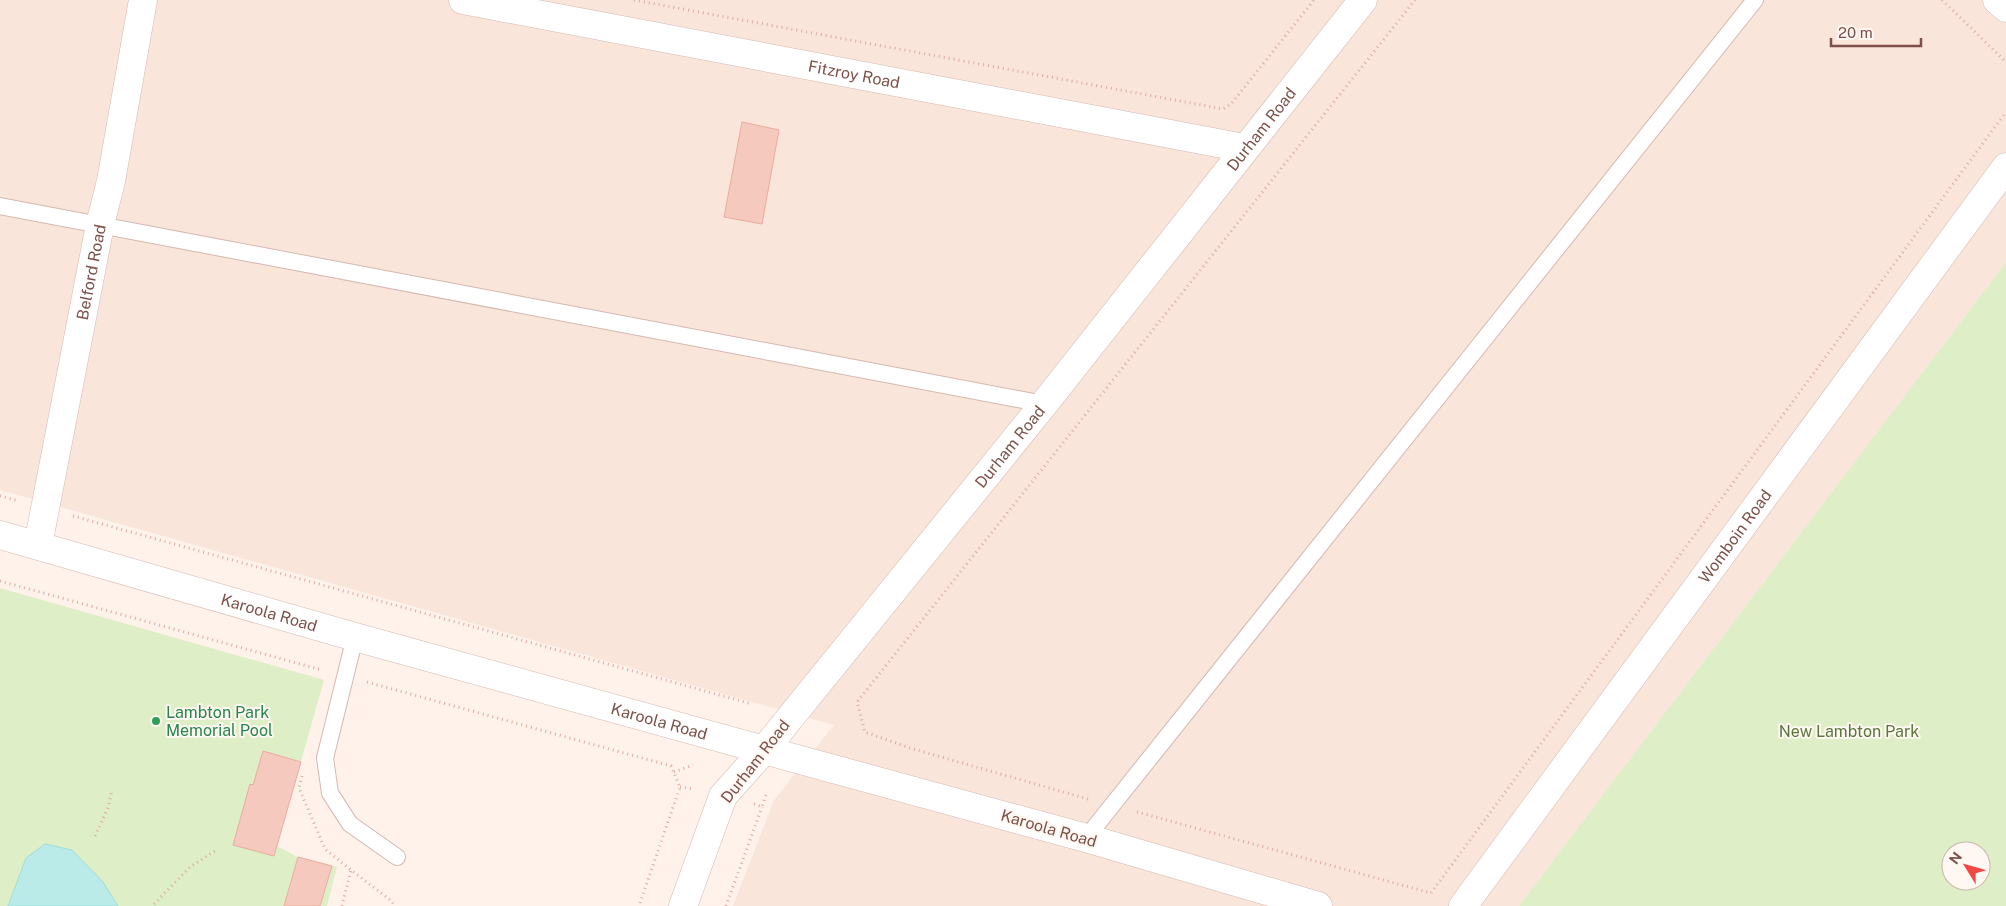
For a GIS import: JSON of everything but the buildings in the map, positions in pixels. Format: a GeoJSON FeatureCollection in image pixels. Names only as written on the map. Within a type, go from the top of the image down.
{"type":"FeatureCollection","features":[{"type":"Feature","properties":{"kind":"street","name":"Belford Road"},"geometry":{"type":"LineString","coordinates":[[38,545],[100,225],[111,182],[143,0]]}},
{"type":"Feature","properties":{"kind":"street","name":"Fitzroy Road"},"geometry":{"type":"LineString","coordinates":[[463,0],[1244,148]]}},
{"type":"Feature","properties":{"kind":"street","name":"Durham Road"},"geometry":{"type":"LineString","coordinates":[[683,906],[723,796],[764,750],[1044,404],[1244,148],[1363,0]]}},
{"type":"Feature","properties":{"kind":"street"},"geometry":{"type":"LineString","coordinates":[[1997,0],[2006,8]]}},
{"type":"Feature","properties":{"kind":"street","name":"Womboin Road"},"geometry":{"type":"LineString","coordinates":[[1463,906],[2006,167]]}},
{"type":"Feature","properties":{"kind":"street","name":"Karoola Road"},"geometry":{"type":"LineString","coordinates":[[0,535],[355,637],[1086,838],[1318,906]]}},
{"type":"Feature","properties":{"kind":"lane"},"geometry":{"type":"LineString","coordinates":[[1086,838],[1755,0]]}},
{"type":"Feature","properties":{"kind":"lane"},"geometry":{"type":"LineString","coordinates":[[0,206],[1044,404]]}},
{"type":"Feature","properties":{"kind":"lane"},"geometry":{"type":"LineString","coordinates":[[355,637],[325,758],[330,794],[350,824],[397,857]]}},
{"type":"Feature","properties":{"kind":"path"},"geometry":{"type":"LineString","coordinates":[[634,0],[1223,109],[1231,104],[1314,0]]}},
{"type":"Feature","properties":{"kind":"path"},"geometry":{"type":"LineString","coordinates":[[1942,0],[2006,62]]}},
{"type":"Feature","properties":{"kind":"path"},"geometry":{"type":"LineString","coordinates":[[0,496],[24,502]]}},
{"type":"Feature","properties":{"kind":"path"},"geometry":{"type":"LineString","coordinates":[[68,515],[752,704]]}},
{"type":"Feature","properties":{"kind":"path"},"geometry":{"type":"LineString","coordinates":[[0,581],[671,766],[680,787],[638,906]]}},
{"type":"Feature","properties":{"kind":"path"},"geometry":{"type":"LineString","coordinates":[[674,772],[693,765]]}},
{"type":"Feature","properties":{"kind":"path"},"geometry":{"type":"LineString","coordinates":[[680,787],[700,790]]}},
{"type":"Feature","properties":{"kind":"path"},"geometry":{"type":"LineString","coordinates":[[95,836],[108,808],[112,790]]}},
{"type":"Feature","properties":{"kind":"path"},"geometry":{"type":"LineString","coordinates":[[726,906],[762,807]]}},
{"type":"Feature","properties":{"kind":"path"},"geometry":{"type":"LineString","coordinates":[[154,904],[190,868],[218,849]]}},
{"type":"Feature","properties":{"kind":"path"},"geometry":{"type":"LineString","coordinates":[[342,906],[351,870],[390,899],[394,906]]}},
{"type":"Feature","properties":{"kind":"shaded area"},"geometry":{"type":"Polygon","coordinates":[[[0,0],[2006,0],[2006,262],[1519,906],[733,906],[774,800],[834,725],[0,490],[0,0]]]}},
{"type":"Feature","properties":{"kind":"green space","name":"New Lambton Park"},"geometry":{"type":"Polygon","coordinates":[[[2006,262],[2006,906],[1519,906],[2006,262]]]}},
{"type":"Feature","properties":{"kind":"green space","name":"Lambton Park Memorial Pool"},"geometry":{"type":"Polygon","coordinates":[[[0,588],[324,680],[277,846],[298,857],[337,867],[327,906],[0,906],[0,588]]]}},
{"type":"Feature","properties":{"kind":"water"},"geometry":{"type":"Polygon","coordinates":[[[45,844],[72,850],[103,882],[118,906],[8,906],[26,858],[45,844]]]}},
{"type":"Feature","properties":{"kind":"place","name":"Lambton Park Memorial Pool"},"geometry":{"type":"Point","coordinates":[156,721]}}]}
